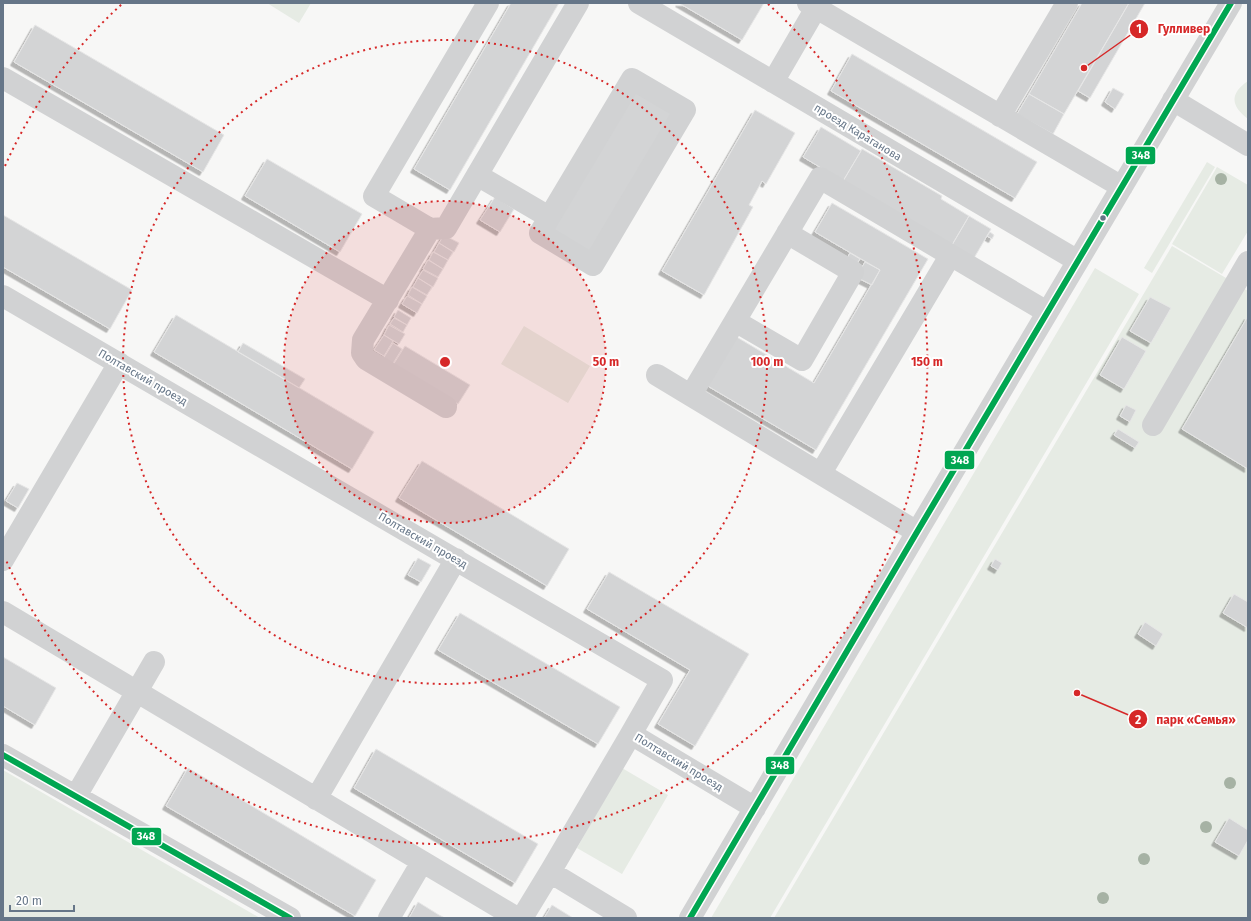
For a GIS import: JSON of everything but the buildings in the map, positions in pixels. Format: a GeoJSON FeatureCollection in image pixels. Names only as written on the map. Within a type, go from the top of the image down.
{"type":"FeatureCollection","features":[{"type":"Feature","properties":{"kind":"street"},"geometry":{"type":"LineString","coordinates":[[488,3],[374,196],[430,229],[446,228],[578,3]]}},
{"type":"Feature","properties":{"kind":"street","name":"проезд Караганова"},"geometry":{"type":"LineString","coordinates":[[639,3],[1078,261]]}},
{"type":"Feature","properties":{"kind":"street"},"geometry":{"type":"LineString","coordinates":[[1000,116],[1067,3]]}},
{"type":"Feature","properties":{"kind":"street"},"geometry":{"type":"LineString","coordinates":[[690,918],[1231,3]]}},
{"type":"Feature","properties":{"kind":"street"},"geometry":{"type":"LineString","coordinates":[[773,82],[812,5],[1122,187]]}},
{"type":"Feature","properties":{"kind":"street"},"geometry":{"type":"LineString","coordinates":[[3,78],[388,300]]}},
{"type":"Feature","properties":{"kind":"street"},"geometry":{"type":"LineString","coordinates":[[632,78],[685,110],[593,265],[540,233],[549,217],[632,78]]}},
{"type":"Feature","properties":{"kind":"street"},"geometry":{"type":"LineString","coordinates":[[1173,100],[1248,146]]}},
{"type":"Feature","properties":{"kind":"street"},"geometry":{"type":"LineString","coordinates":[[477,175],[549,217]]}},
{"type":"Feature","properties":{"kind":"street"},"geometry":{"type":"LineString","coordinates":[[691,395],[820,178],[1047,312]]}},
{"type":"Feature","properties":{"kind":"street"},"geometry":{"type":"LineString","coordinates":[[430,229],[363,340],[362,353],[366,359],[446,407]]}},
{"type":"Feature","properties":{"kind":"street"},"geometry":{"type":"LineString","coordinates":[[735,321],[802,360],[853,272],[787,233]]}},
{"type":"Feature","properties":{"kind":"street"},"geometry":{"type":"LineString","coordinates":[[821,473],[950,256]]}},
{"type":"Feature","properties":{"kind":"street"},"geometry":{"type":"LineString","coordinates":[[1153,425],[1248,262]]}},
{"type":"Feature","properties":{"kind":"street","name":"Полтавский проезд"},"geometry":{"type":"LineString","coordinates":[[3,296],[662,680],[630,734],[755,808]]}},
{"type":"Feature","properties":{"kind":"street"},"geometry":{"type":"LineString","coordinates":[[3,560],[119,363]]}},
{"type":"Feature","properties":{"kind":"street"},"geometry":{"type":"LineString","coordinates":[[657,375],[917,532]]}},
{"type":"Feature","properties":{"kind":"street"},"geometry":{"type":"LineString","coordinates":[[316,799],[456,559]]}},
{"type":"Feature","properties":{"kind":"street"},"geometry":{"type":"LineString","coordinates":[[3,612],[517,918]]}},
{"type":"Feature","properties":{"kind":"street"},"geometry":{"type":"LineString","coordinates":[[76,796],[154,662]]}},
{"type":"Feature","properties":{"kind":"street"},"geometry":{"type":"LineString","coordinates":[[522,918],[630,734]]}},
{"type":"Feature","properties":{"kind":"street"},"geometry":{"type":"LineString","coordinates":[[3,755],[290,918]]}},
{"type":"Feature","properties":{"kind":"street"},"geometry":{"type":"LineString","coordinates":[[389,918],[422,862]]}},
{"type":"Feature","properties":{"kind":"street"},"geometry":{"type":"LineString","coordinates":[[550,872],[626,918]]}},
{"type":"Feature","properties":{"kind":"shaded area"},"geometry":{"type":"Polygon","coordinates":[[[267,3],[311,3],[299,23],[267,3]]]}},
{"type":"Feature","properties":{"kind":"shaded area"},"geometry":{"type":"Polygon","coordinates":[[[1248,81],[1248,119],[1238,109],[1234,100],[1235,95],[1248,81]]]}},
{"type":"Feature","properties":{"kind":"shaded area"},"geometry":{"type":"Polygon","coordinates":[[[1207,162],[1215,167],[1152,273],[1144,268],[1207,162]]]}},
{"type":"Feature","properties":{"kind":"shaded area"},"geometry":{"type":"Polygon","coordinates":[[[1217,167],[1248,185],[1248,231],[1222,274],[1172,244],[1217,167]]]}},
{"type":"Feature","properties":{"kind":"shaded area"},"geometry":{"type":"Polygon","coordinates":[[[1172,246],[1248,291],[1248,316],[1182,429],[1248,469],[1248,918],[774,918],[1172,246]]]}},
{"type":"Feature","properties":{"kind":"shaded area"},"geometry":{"type":"Polygon","coordinates":[[[1095,268],[1139,294],[770,918],[711,918],[1095,268]]]}},
{"type":"Feature","properties":{"kind":"shaded area"},"geometry":{"type":"Polygon","coordinates":[[[524,326],[590,366],[568,403],[501,364],[524,326]]]}},
{"type":"Feature","properties":{"kind":"shaded area"},"geometry":{"type":"Polygon","coordinates":[[[622,768],[668,795],[622,874],[577,848],[622,768]]]}},
{"type":"Feature","properties":{"kind":"shaded area"},"geometry":{"type":"Polygon","coordinates":[[[3,770],[260,918],[3,918],[3,770]]]}},
{"type":"Feature","properties":{"kind":"transit line","name":"348"},"geometry":{"type":"LineString","coordinates":[[690,918],[1231,3]]}},
{"type":"Feature","properties":{"kind":"transit line","name":"348"},"geometry":{"type":"LineString","coordinates":[[3,755],[290,918]]}},
{"type":"Feature","properties":{"kind":"place","name":"Гулливер"},"geometry":{"type":"Point","coordinates":[1084,68]}},
{"type":"Feature","properties":{"kind":"place","name":"парк «Семья»"},"geometry":{"type":"Point","coordinates":[1077,693]}}]}
